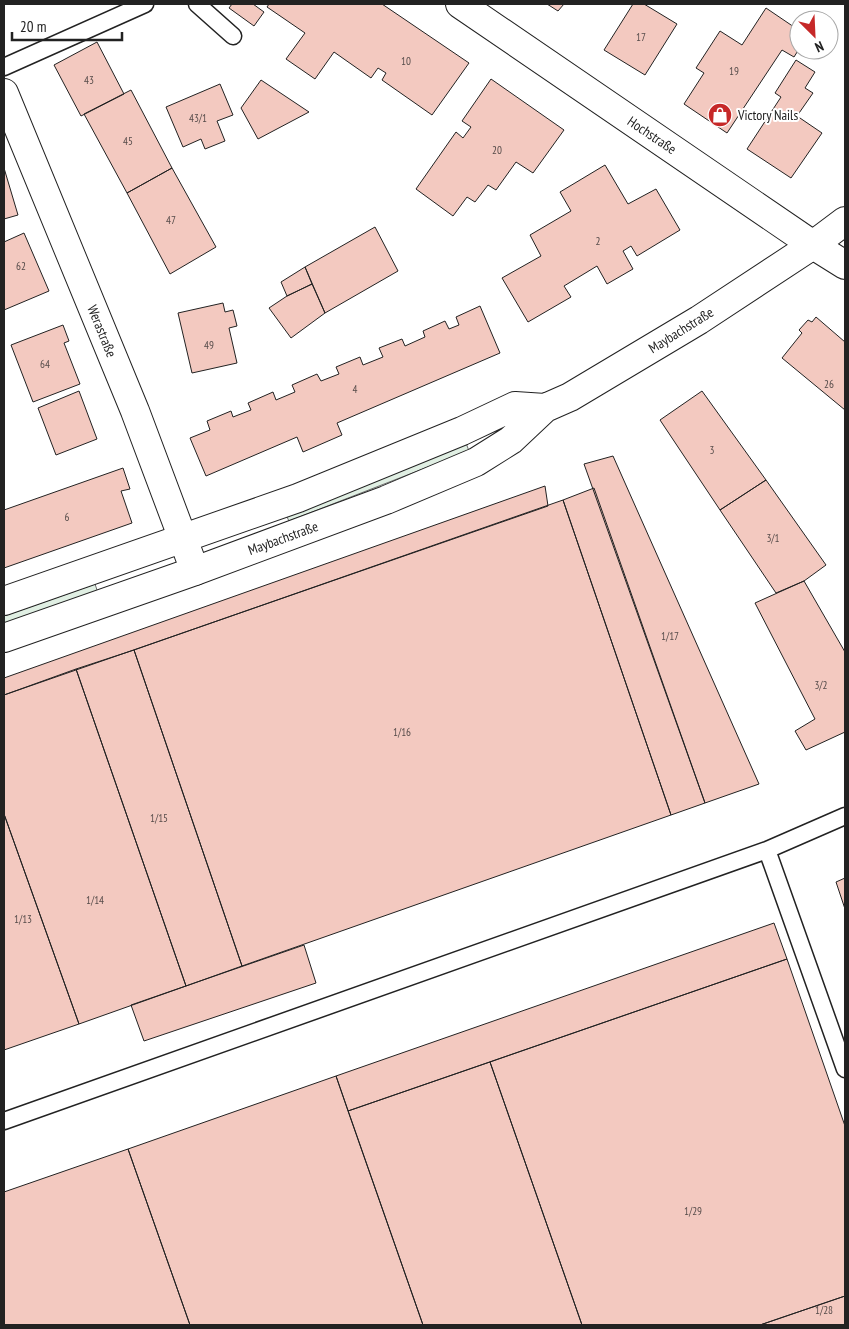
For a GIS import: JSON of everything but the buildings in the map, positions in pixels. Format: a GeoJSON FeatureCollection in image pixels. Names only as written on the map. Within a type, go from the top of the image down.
{"type":"FeatureCollection","features":[{"type":"Feature","properties":{"kind":"main road","name":"Hochstraße"},"geometry":{"type":"LineString","coordinates":[[460,4],[814,245],[845,264]]}},
{"type":"Feature","properties":{"kind":"main road","name":"Werastraße"},"geometry":{"type":"LineString","coordinates":[[4,93],[10,124],[138,420],[195,571]]}},
{"type":"Feature","properties":{"kind":"main road","name":"Maybachstraße"},"geometry":{"type":"LineString","coordinates":[[4,638],[195,571],[386,500],[476,462],[511,440],[545,408],[570,397],[700,320],[814,245],[845,221]]}},
{"type":"Feature","properties":{"kind":"main road","name":"Maybachstraße"},"geometry":{"type":"LineString","coordinates":[[4,601],[298,498],[462,431],[514,406],[545,408]]}},
{"type":"Feature","properties":{"kind":"lane"},"geometry":{"type":"LineString","coordinates":[[4,67],[145,4]]}},
{"type":"Feature","properties":{"kind":"lane"},"geometry":{"type":"LineString","coordinates":[[196,4],[233,36]]}},
{"type":"Feature","properties":{"kind":"lane"},"geometry":{"type":"LineString","coordinates":[[4,1121],[767,850],[845,816]]}},
{"type":"Feature","properties":{"kind":"lane"},"geometry":{"type":"LineString","coordinates":[[767,850],[845,1069]]}},
{"type":"Feature","properties":{"kind":"green space"},"geometry":{"type":"Polygon","coordinates":[[[466,443],[469,451],[289,521],[285,513],[466,443]]]}},
{"type":"Feature","properties":{"kind":"green space"},"geometry":{"type":"Polygon","coordinates":[[[95,584],[98,593],[4,625],[4,616],[95,584]]]}},
{"type":"Feature","properties":{"kind":"place","name":"Victory Nails"},"geometry":{"type":"Point","coordinates":[720,115]}}]}
